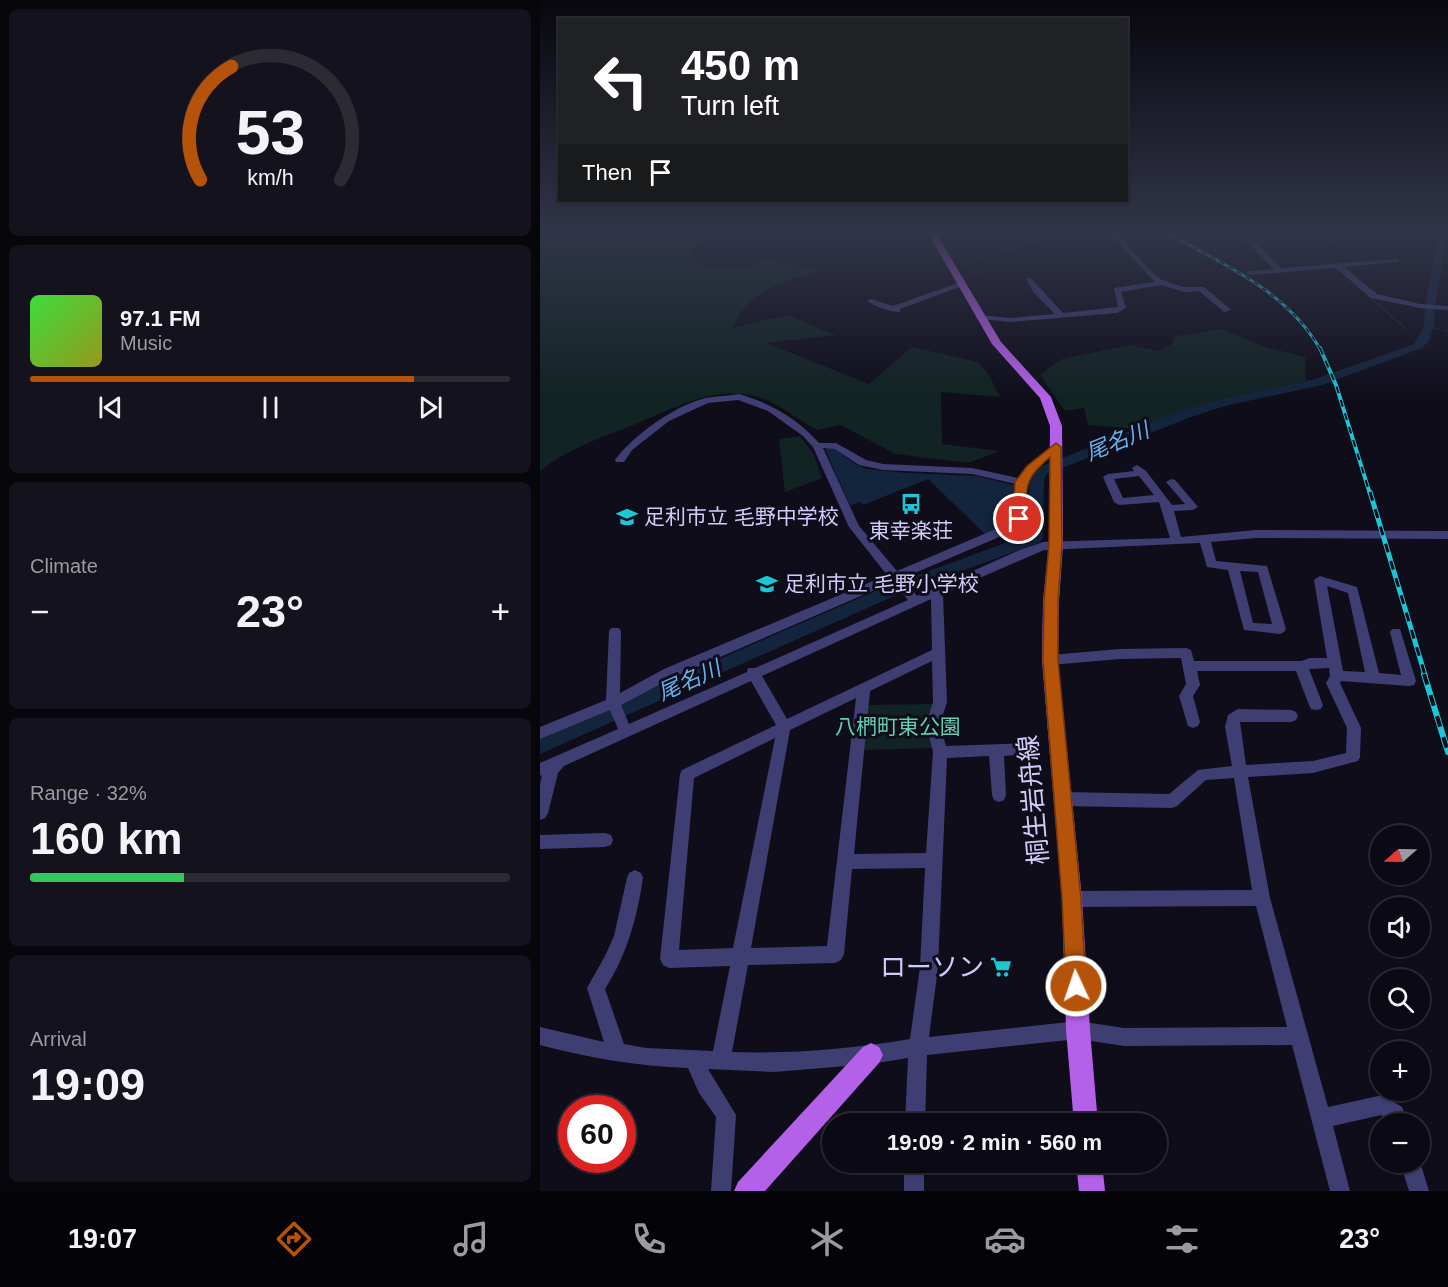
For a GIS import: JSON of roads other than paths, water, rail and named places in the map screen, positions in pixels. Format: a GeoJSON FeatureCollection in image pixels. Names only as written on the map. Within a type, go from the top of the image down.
{"type":"FeatureCollection","features":[{"type":"Feature","properties":{"kind":"main road","name":"桐生岩舟線"},"geometry":{"type":"LineString","coordinates":[[963,289],[1006,356],[1045,397],[1056,426],[1056,544],[1051,601],[1050,660],[1072,899],[1078,1030],[1085,1113]]}},
{"type":"Feature","properties":{"kind":"main road"},"geometry":{"type":"LineString","coordinates":[[747,1191],[871,1054]]}},
{"type":"Feature","properties":{"kind":"main road"},"geometry":{"type":"LineString","coordinates":[[1090,1173],[1092,1191]]}},
{"type":"Feature","properties":{"kind":"street"},"geometry":{"type":"LineString","coordinates":[[871,300],[894,309],[951,289]]}},
{"type":"Feature","properties":{"kind":"street"},"geometry":{"type":"LineString","coordinates":[[1036,289],[1061,316]]}},
{"type":"Feature","properties":{"kind":"street"},"geometry":{"type":"LineString","coordinates":[[980,317],[1010,320],[1120,310],[1122,308],[1117,290],[1126,289]]}},
{"type":"Feature","properties":{"kind":"street"},"geometry":{"type":"LineString","coordinates":[[1179,289],[1201,289],[1227,310]]}},
{"type":"Feature","properties":{"kind":"street"},"geometry":{"type":"LineString","coordinates":[[1365,289],[1371,294],[1420,306],[1446,308]]}},
{"type":"Feature","properties":{"kind":"street"},"geometry":{"type":"LineString","coordinates":[[620,460],[629,448],[674,414],[706,401],[730,397],[748,399],[771,409],[806,434],[817,446],[847,515],[912,597]]}},
{"type":"Feature","properties":{"kind":"street"},"geometry":{"type":"LineString","coordinates":[[817,446],[832,443],[840,446],[857,460],[869,465],[900,470],[973,471],[1021,482]]}},
{"type":"Feature","properties":{"kind":"street"},"geometry":{"type":"LineString","coordinates":[[540,733],[614,704],[669,673],[897,580],[1014,526],[1019,519],[1021,482],[1031,468],[1056,447]]}},
{"type":"Feature","properties":{"kind":"street"},"geometry":{"type":"LineString","coordinates":[[1162,498],[1119,502],[1108,477],[1138,469],[1162,498],[1168,508],[1177,541]]}},
{"type":"Feature","properties":{"kind":"street"},"geometry":{"type":"LineString","coordinates":[[1168,508],[1193,507],[1171,482]]}},
{"type":"Feature","properties":{"kind":"street"},"geometry":{"type":"LineString","coordinates":[[540,770],[624,726],[753,672],[912,597],[937,591],[1026,552],[1056,544],[1177,541],[1280,534],[1448,535]]}},
{"type":"Feature","properties":{"kind":"street"},"geometry":{"type":"LineString","coordinates":[[1204,538],[1211,564],[1263,568],[1280,629],[1248,627],[1233,566]]}},
{"type":"Feature","properties":{"kind":"street"},"geometry":{"type":"LineString","coordinates":[[1062,799],[1172,801],[1203,774],[1313,766],[1353,757],[1354,728],[1334,683],[1336,669],[1320,580],[1353,590],[1372,678]]}},
{"type":"Feature","properties":{"kind":"street"},"geometry":{"type":"LineString","coordinates":[[915,1113],[918,1047],[929,967],[940,752],[933,724],[940,702],[937,591]]}},
{"type":"Feature","properties":{"kind":"street"},"geometry":{"type":"LineString","coordinates":[[615,631],[614,704],[624,726]]}},
{"type":"Feature","properties":{"kind":"street"},"geometry":{"type":"LineString","coordinates":[[1189,666],[1301,666],[1310,663],[1372,678],[1409,681],[1396,632]]}},
{"type":"Feature","properties":{"kind":"street"},"geometry":{"type":"LineString","coordinates":[[1050,660],[1177,651],[1186,653],[1193,685],[1186,696],[1192,722]]}},
{"type":"Feature","properties":{"kind":"street"},"geometry":{"type":"LineString","coordinates":[[864,689],[835,954],[669,959],[687,774],[939,652]]}},
{"type":"Feature","properties":{"kind":"street"},"geometry":{"type":"LineString","coordinates":[[1301,666],[1316,705]]}},
{"type":"Feature","properties":{"kind":"street"},"geometry":{"type":"LineString","coordinates":[[721,1060],[784,727],[753,672]]}},
{"type":"Feature","properties":{"kind":"street"},"geometry":{"type":"LineString","coordinates":[[1291,716],[1238,715],[1233,719],[1262,898],[1340,1191]]}},
{"type":"Feature","properties":{"kind":"street"},"geometry":{"type":"LineString","coordinates":[[940,752],[1032,748]]}},
{"type":"Feature","properties":{"kind":"street"},"geometry":{"type":"LineString","coordinates":[[996,750],[999,795]]}},
{"type":"Feature","properties":{"kind":"street"},"geometry":{"type":"LineString","coordinates":[[540,813],[551,770],[559,762]]}},
{"type":"Feature","properties":{"kind":"street"},"geometry":{"type":"LineString","coordinates":[[540,842],[605,840]]}},
{"type":"Feature","properties":{"kind":"street"},"geometry":{"type":"LineString","coordinates":[[845,861],[933,860]]}},
{"type":"Feature","properties":{"kind":"street"},"geometry":{"type":"LineString","coordinates":[[617,1052],[596,988],[611,967],[628,923],[635,878]]}},
{"type":"Feature","properties":{"kind":"street"},"geometry":{"type":"LineString","coordinates":[[1072,899],[1262,898]]}},
{"type":"Feature","properties":{"kind":"street"},"geometry":{"type":"LineString","coordinates":[[540,1036],[591,1049],[646,1057],[774,1063],[1078,1030],[1124,1037],[1298,1036]]}},
{"type":"Feature","properties":{"kind":"street"},"geometry":{"type":"LineString","coordinates":[[693,1059],[706,1086],[726,1115],[721,1191]]}},
{"type":"Feature","properties":{"kind":"street"},"geometry":{"type":"LineString","coordinates":[[1320,1119],[1383,1105],[1394,1113]]}},
{"type":"Feature","properties":{"kind":"street"},"geometry":{"type":"LineString","coordinates":[[914,1173],[914,1191]]}},
{"type":"Feature","properties":{"kind":"street"},"geometry":{"type":"LineString","coordinates":[[1413,1173],[1419,1191]]}},
{"type":"Feature","properties":{"kind":"water"},"geometry":{"type":"Polygon","coordinates":[[[833,447],[855,464],[867,469],[977,476],[1017,486],[1014,521],[985,534],[928,479],[863,505],[860,502],[850,506],[825,449],[833,447]]]}},
{"type":"Feature","properties":{"kind":"waterway"},"geometry":{"type":"LineString","coordinates":[[1360,289],[1405,328]]}},
{"type":"Feature","properties":{"kind":"waterway","name":"尾名川"},"geometry":{"type":"LineString","coordinates":[[540,746],[886,593],[1035,538],[1037,479],[1042,471],[1186,414],[1222,403],[1318,382],[1418,346],[1423,341],[1429,326],[1433,289]]}},
{"type":"Feature","properties":{"kind":"waterway"},"geometry":{"type":"LineString","coordinates":[[1429,326],[1438,329]]}},
{"type":"Feature","properties":{"kind":"waterway"},"geometry":{"type":"LineString","coordinates":[[1028,484],[1037,484]]}},
{"type":"Feature","properties":{"kind":"railway"},"geometry":{"type":"LineString","coordinates":[[1263,289],[1290,311],[1320,349]]}},
{"type":"Feature","properties":{"kind":"railway"},"geometry":{"type":"LineString","coordinates":[[1320,348],[1336,385],[1370,494]]}},
{"type":"Feature","properties":{"kind":"railway"},"geometry":{"type":"LineString","coordinates":[[1370,492],[1425,675]]}},
{"type":"Feature","properties":{"kind":"railway"},"geometry":{"type":"LineString","coordinates":[[1424,674],[1448,752]]}},
{"type":"Feature","properties":{"kind":"place","name":"東幸楽荘"},"geometry":{"type":"Point","coordinates":[911,504]}},
{"type":"Feature","properties":{"kind":"place","name":"足利市立 毛野中学校"},"geometry":{"type":"Point","coordinates":[627,517]}},
{"type":"Feature","properties":{"kind":"place","name":"足利市立 毛野小学校"},"geometry":{"type":"Point","coordinates":[767,584]}},
{"type":"Feature","properties":{"kind":"place","name":"ローソン"},"geometry":{"type":"Point","coordinates":[1001,967]}},
{"type":"Feature","properties":{"kind":"park label","name":"八椚町東公園"},"geometry":{"type":"Point","coordinates":[898,727]}}]}
